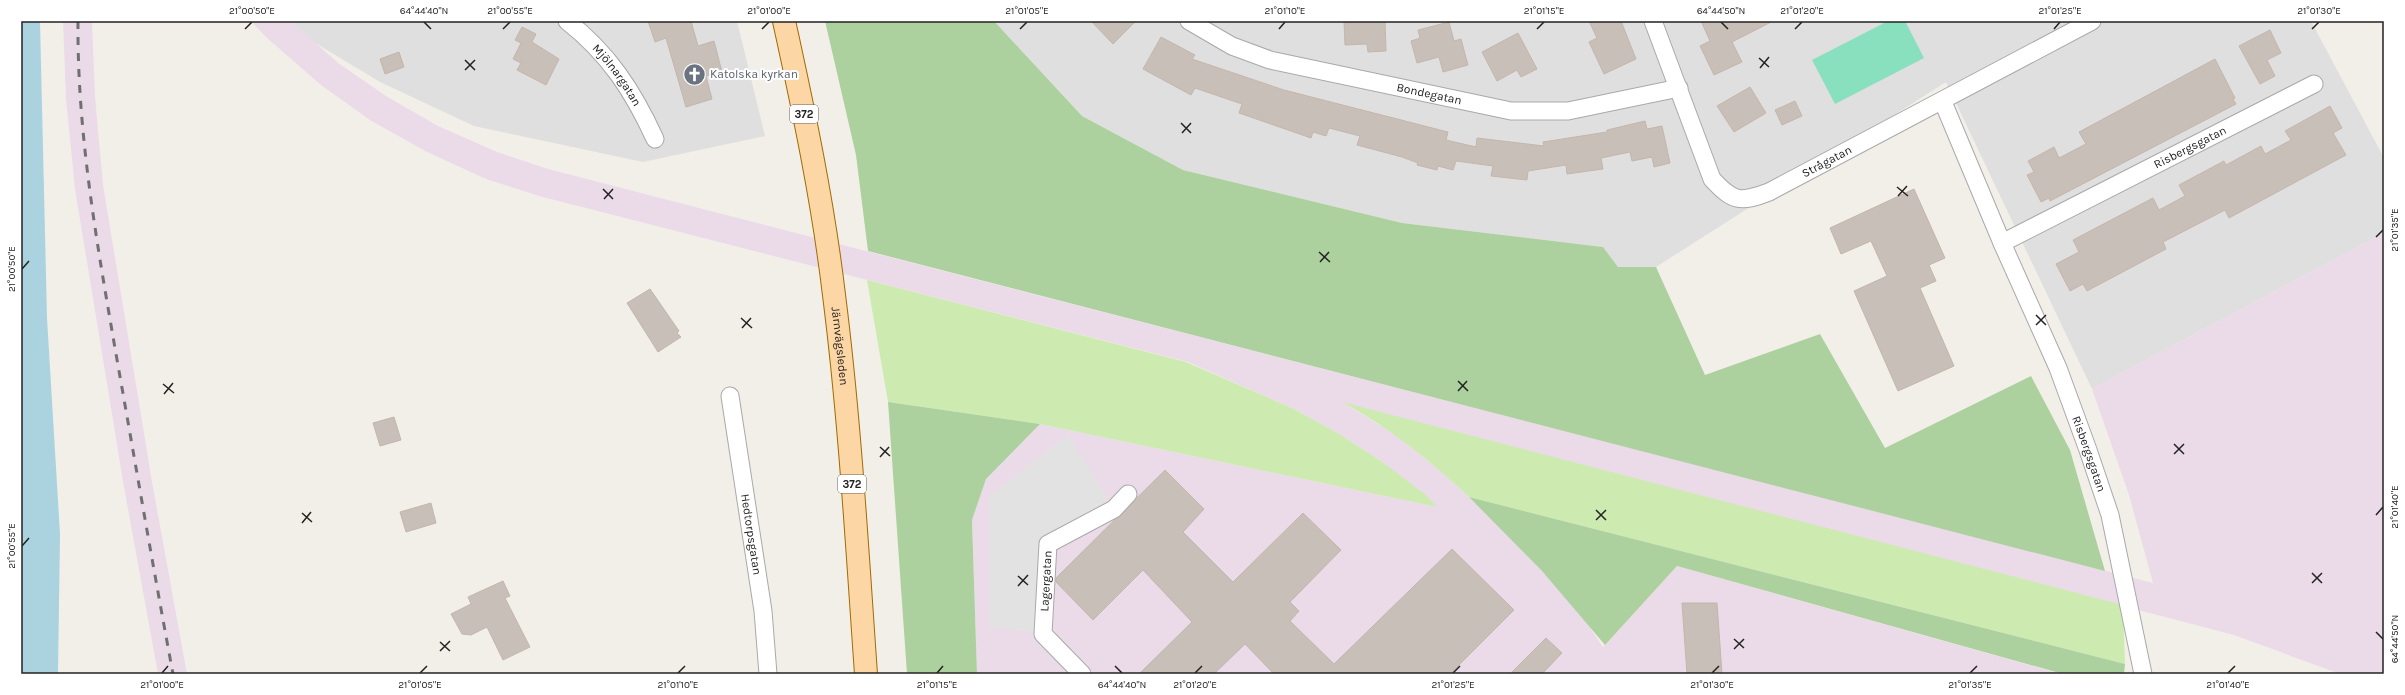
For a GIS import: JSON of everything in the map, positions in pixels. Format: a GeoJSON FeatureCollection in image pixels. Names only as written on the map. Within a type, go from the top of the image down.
{"type":"FeatureCollection","features":[{"type":"Feature","properties":{"kind":"main road","name":"Järnvägsleden"},"geometry":{"type":"LineString","coordinates":[[784,21],[822,207],[834,295],[849,440],[866,674]]}},
{"type":"Feature","properties":{"kind":"street","name":"Mjölnargatan"},"geometry":{"type":"LineString","coordinates":[[567,21],[586,36],[614,67],[636,99],[655,139]]}},
{"type":"Feature","properties":{"kind":"street","name":"Bondegatan"},"geometry":{"type":"LineString","coordinates":[[1189,21],[1232,46],[1270,60],[1511,111],[1568,111],[1679,88]]}},
{"type":"Feature","properties":{"kind":"street","name":"Strågatan"},"geometry":{"type":"LineString","coordinates":[[1653,21],[1712,179],[1726,195],[1747,201],[1769,192],[1943,102],[2092,21]]}},
{"type":"Feature","properties":{"kind":"street","name":"Risbergsgatan"},"geometry":{"type":"LineString","coordinates":[[2002,243],[2314,84]]}},
{"type":"Feature","properties":{"kind":"street","name":"Risbergsgatan"},"geometry":{"type":"LineString","coordinates":[[1943,102],[2002,243],[2058,368],[2107,508],[2127,591],[2143,674]]}},
{"type":"Feature","properties":{"kind":"street","name":"Hedtorpsgatan"},"geometry":{"type":"LineString","coordinates":[[730,396],[763,611],[768,674]]}},
{"type":"Feature","properties":{"kind":"street","name":"Lagergatan"},"geometry":{"type":"LineString","coordinates":[[1082,674],[1043,634],[1048,544],[1114,509],[1128,494]]}},
{"type":"Feature","properties":{"kind":"shaded area"},"geometry":{"type":"Polygon","coordinates":[[[63,21],[92,21],[95,97],[103,185],[152,482],[187,674],[158,674],[124,487],[75,189],[66,99],[63,21]]]}},
{"type":"Feature","properties":{"kind":"shaded area"},"geometry":{"type":"Polygon","coordinates":[[[251,21],[291,21],[338,63],[386,96],[438,126],[497,152],[548,169],[2153,583],[2129,495],[2092,389],[2384,233],[2384,674],[2340,674],[2234,635],[1344,403],[1398,437],[1444,474],[1490,517],[1542,571],[1586,622],[1603,647],[1677,566],[2061,674],[977,674],[972,520],[986,479],[1040,424],[1437,507],[1381,461],[1336,432],[1292,408],[1188,362],[539,196],[486,179],[425,151],[370,120],[321,85],[267,38],[251,21]]]}},
{"type":"Feature","properties":{"kind":"shaded area"},"geometry":{"type":"Polygon","coordinates":[[[292,21],[737,21],[765,136],[643,162],[474,126],[380,82],[307,38],[292,21]]]}},
{"type":"Feature","properties":{"kind":"shaded area"},"geometry":{"type":"Polygon","coordinates":[[[994,21],[2311,21],[2384,158],[2384,233],[2092,389],[1946,82],[1656,267],[1617,267],[1603,247],[1402,223],[1183,170],[1082,116],[994,21]]]}},
{"type":"Feature","properties":{"kind":"shaded area"},"geometry":{"type":"Polygon","coordinates":[[[1068,435],[1114,509],[1048,544],[1043,634],[989,627],[989,496],[1068,435]]]}},
{"type":"Feature","properties":{"kind":"green space"},"geometry":{"type":"Polygon","coordinates":[[[825,21],[994,21],[1082,116],[1183,170],[1402,223],[1603,247],[1618,267],[1656,267],[1705,375],[1820,334],[1885,448],[2031,376],[2070,450],[2105,571],[868,251],[856,155],[825,21]]]}},
{"type":"Feature","properties":{"kind":"green space"},"geometry":{"type":"Polygon","coordinates":[[[1888,21],[1905,21],[1924,58],[1835,104],[1812,60],[1888,21]]]}},
{"type":"Feature","properties":{"kind":"green space"},"geometry":{"type":"Polygon","coordinates":[[[867,280],[1186,362],[1292,408],[1336,432],[1381,461],[1426,495],[1437,507],[1040,424],[888,402],[867,280]]]}},
{"type":"Feature","properties":{"kind":"green space"},"geometry":{"type":"Polygon","coordinates":[[[888,402],[1040,424],[986,479],[972,520],[977,674],[907,674],[888,402]]]}},
{"type":"Feature","properties":{"kind":"green space"},"geometry":{"type":"Polygon","coordinates":[[[1342,402],[2123,605],[2125,664],[1469,497],[1440,471],[1393,434],[1342,402]]]}},
{"type":"Feature","properties":{"kind":"green space"},"geometry":{"type":"Polygon","coordinates":[[[1469,497],[2125,664],[2124,674],[2063,674],[1677,566],[1605,645],[1542,571],[1469,497]]]}},
{"type":"Feature","properties":{"kind":"water"},"geometry":{"type":"Polygon","coordinates":[[[21,21],[40,21],[47,318],[60,534],[58,674],[21,674],[21,21]]]}},
{"type":"Feature","properties":{"kind":"building","name":"Katolska kyrkan"},"geometry":{"type":"Polygon","coordinates":[[[648,21],[691,21],[698,46],[714,41],[722,72],[706,76],[712,99],[686,107],[666,38],[655,42],[648,21]]]}},
{"type":"Feature","properties":{"kind":"building"},"geometry":{"type":"Polygon","coordinates":[[[1091,21],[1136,21],[1113,44],[1091,21]]]}},
{"type":"Feature","properties":{"kind":"building"},"geometry":{"type":"Polygon","coordinates":[[[1385,21],[1386,51],[1368,52],[1367,44],[1345,45],[1344,22],[1385,21]]]}},
{"type":"Feature","properties":{"kind":"building"},"geometry":{"type":"Polygon","coordinates":[[[1589,21],[1621,21],[1636,59],[1604,74],[1589,42],[1597,38],[1589,21]]]}},
{"type":"Feature","properties":{"kind":"building"},"geometry":{"type":"Polygon","coordinates":[[[1701,21],[1773,21],[1732,42],[1742,62],[1714,75],[1700,46],[1710,41],[1701,21]]]}},
{"type":"Feature","properties":{"kind":"building"},"geometry":{"type":"Polygon","coordinates":[[[1449,22],[1454,41],[1461,39],[1468,65],[1443,72],[1439,57],[1417,63],[1411,41],[1420,38],[1418,30],[1449,22]]]}},
{"type":"Feature","properties":{"kind":"building"},"geometry":{"type":"Polygon","coordinates":[[[522,27],[536,34],[532,42],[559,59],[546,85],[517,70],[521,63],[513,59],[521,43],[515,40],[522,27]]]}},
{"type":"Feature","properties":{"kind":"building"},"geometry":{"type":"Polygon","coordinates":[[[2270,30],[2281,53],[2267,60],[2275,76],[2260,84],[2239,46],[2270,30]]]}},
{"type":"Feature","properties":{"kind":"building"},"geometry":{"type":"Polygon","coordinates":[[[1518,33],[1537,69],[1521,77],[1517,70],[1497,81],[1482,52],[1518,33]]]}},
{"type":"Feature","properties":{"kind":"building"},"geometry":{"type":"Polygon","coordinates":[[[1161,37],[1195,55],[1192,59],[1284,90],[1448,132],[1446,140],[1476,147],[1477,138],[1544,146],[1543,142],[1607,132],[1607,130],[1645,121],[1647,129],[1662,126],[1670,163],[1654,167],[1652,157],[1632,161],[1630,152],[1601,158],[1603,169],[1567,174],[1566,165],[1528,171],[1527,180],[1491,176],[1493,166],[1456,161],[1453,170],[1438,166],[1437,170],[1417,165],[1418,163],[1402,157],[1357,145],[1360,136],[1329,128],[1326,136],[1313,132],[1311,138],[1239,113],[1242,104],[1195,88],[1191,95],[1143,69],[1161,37]]]}},
{"type":"Feature","properties":{"kind":"building"},"geometry":{"type":"Polygon","coordinates":[[[399,52],[404,67],[385,74],[380,59],[399,52]]]}},
{"type":"Feature","properties":{"kind":"building"},"geometry":{"type":"Polygon","coordinates":[[[2215,59],[2235,98],[2233,99],[2236,104],[2050,201],[2049,198],[2041,202],[2027,175],[2034,172],[2028,161],[2054,147],[2059,158],[2086,144],[2079,132],[2215,59]]]}},
{"type":"Feature","properties":{"kind":"building"},"geometry":{"type":"Polygon","coordinates":[[[1750,87],[1766,113],[1734,132],[1717,106],[1750,87]]]}},
{"type":"Feature","properties":{"kind":"building"},"geometry":{"type":"Polygon","coordinates":[[[1795,101],[1802,116],[1782,125],[1775,110],[1795,101]]]}},
{"type":"Feature","properties":{"kind":"building"},"geometry":{"type":"Polygon","coordinates":[[[2330,106],[2342,128],[2333,133],[2346,155],[2229,218],[2225,210],[2163,242],[2166,249],[2087,291],[2083,284],[2070,291],[2056,264],[2079,252],[2073,240],[2153,198],[2159,210],[2185,196],[2179,185],[2224,161],[2226,165],[2261,146],[2265,154],[2291,140],[2285,131],[2330,106]]]}},
{"type":"Feature","properties":{"kind":"building"},"geometry":{"type":"Polygon","coordinates":[[[1914,189],[1945,258],[1929,265],[1936,281],[1920,288],[1954,366],[1898,391],[1854,291],[1887,276],[1871,241],[1841,254],[1830,228],[1914,189]]]}},
{"type":"Feature","properties":{"kind":"building"},"geometry":{"type":"Polygon","coordinates":[[[650,289],[679,331],[677,333],[681,337],[658,352],[627,303],[650,289]]]}},
{"type":"Feature","properties":{"kind":"building"},"geometry":{"type":"Polygon","coordinates":[[[394,417],[401,440],[380,446],[373,423],[394,417]]]}},
{"type":"Feature","properties":{"kind":"building"},"geometry":{"type":"Polygon","coordinates":[[[1165,470],[1204,509],[1183,532],[1233,582],[1303,513],[1341,550],[1290,602],[1299,611],[1290,621],[1334,664],[1452,549],[1514,610],[1450,674],[1274,674],[1245,644],[1214,674],[1139,674],[1192,622],[1143,570],[1093,620],[1056,582],[1056,578],[1165,470]]]}},
{"type":"Feature","properties":{"kind":"building"},"geometry":{"type":"Polygon","coordinates":[[[431,503],[436,523],[406,532],[400,512],[431,503]]]}},
{"type":"Feature","properties":{"kind":"building"},"geometry":{"type":"Polygon","coordinates":[[[503,581],[510,596],[505,598],[530,647],[503,660],[487,627],[471,635],[462,634],[451,614],[471,604],[468,597],[503,581]]]}},
{"type":"Feature","properties":{"kind":"building"},"geometry":{"type":"Polygon","coordinates":[[[1682,603],[1717,603],[1722,674],[1687,674],[1682,603]]]}},
{"type":"Feature","properties":{"kind":"building"},"geometry":{"type":"Polygon","coordinates":[[[1546,638],[1562,653],[1542,674],[1510,674],[1546,638]]]}},
{"type":"Feature","properties":{"kind":"railway"},"geometry":{"type":"LineString","coordinates":[[78,21],[81,105],[95,230],[173,674]]}},
{"type":"Feature","properties":{"kind":"place","name":"Katolska kyrkan"},"geometry":{"type":"Point","coordinates":[695,74]}}]}
